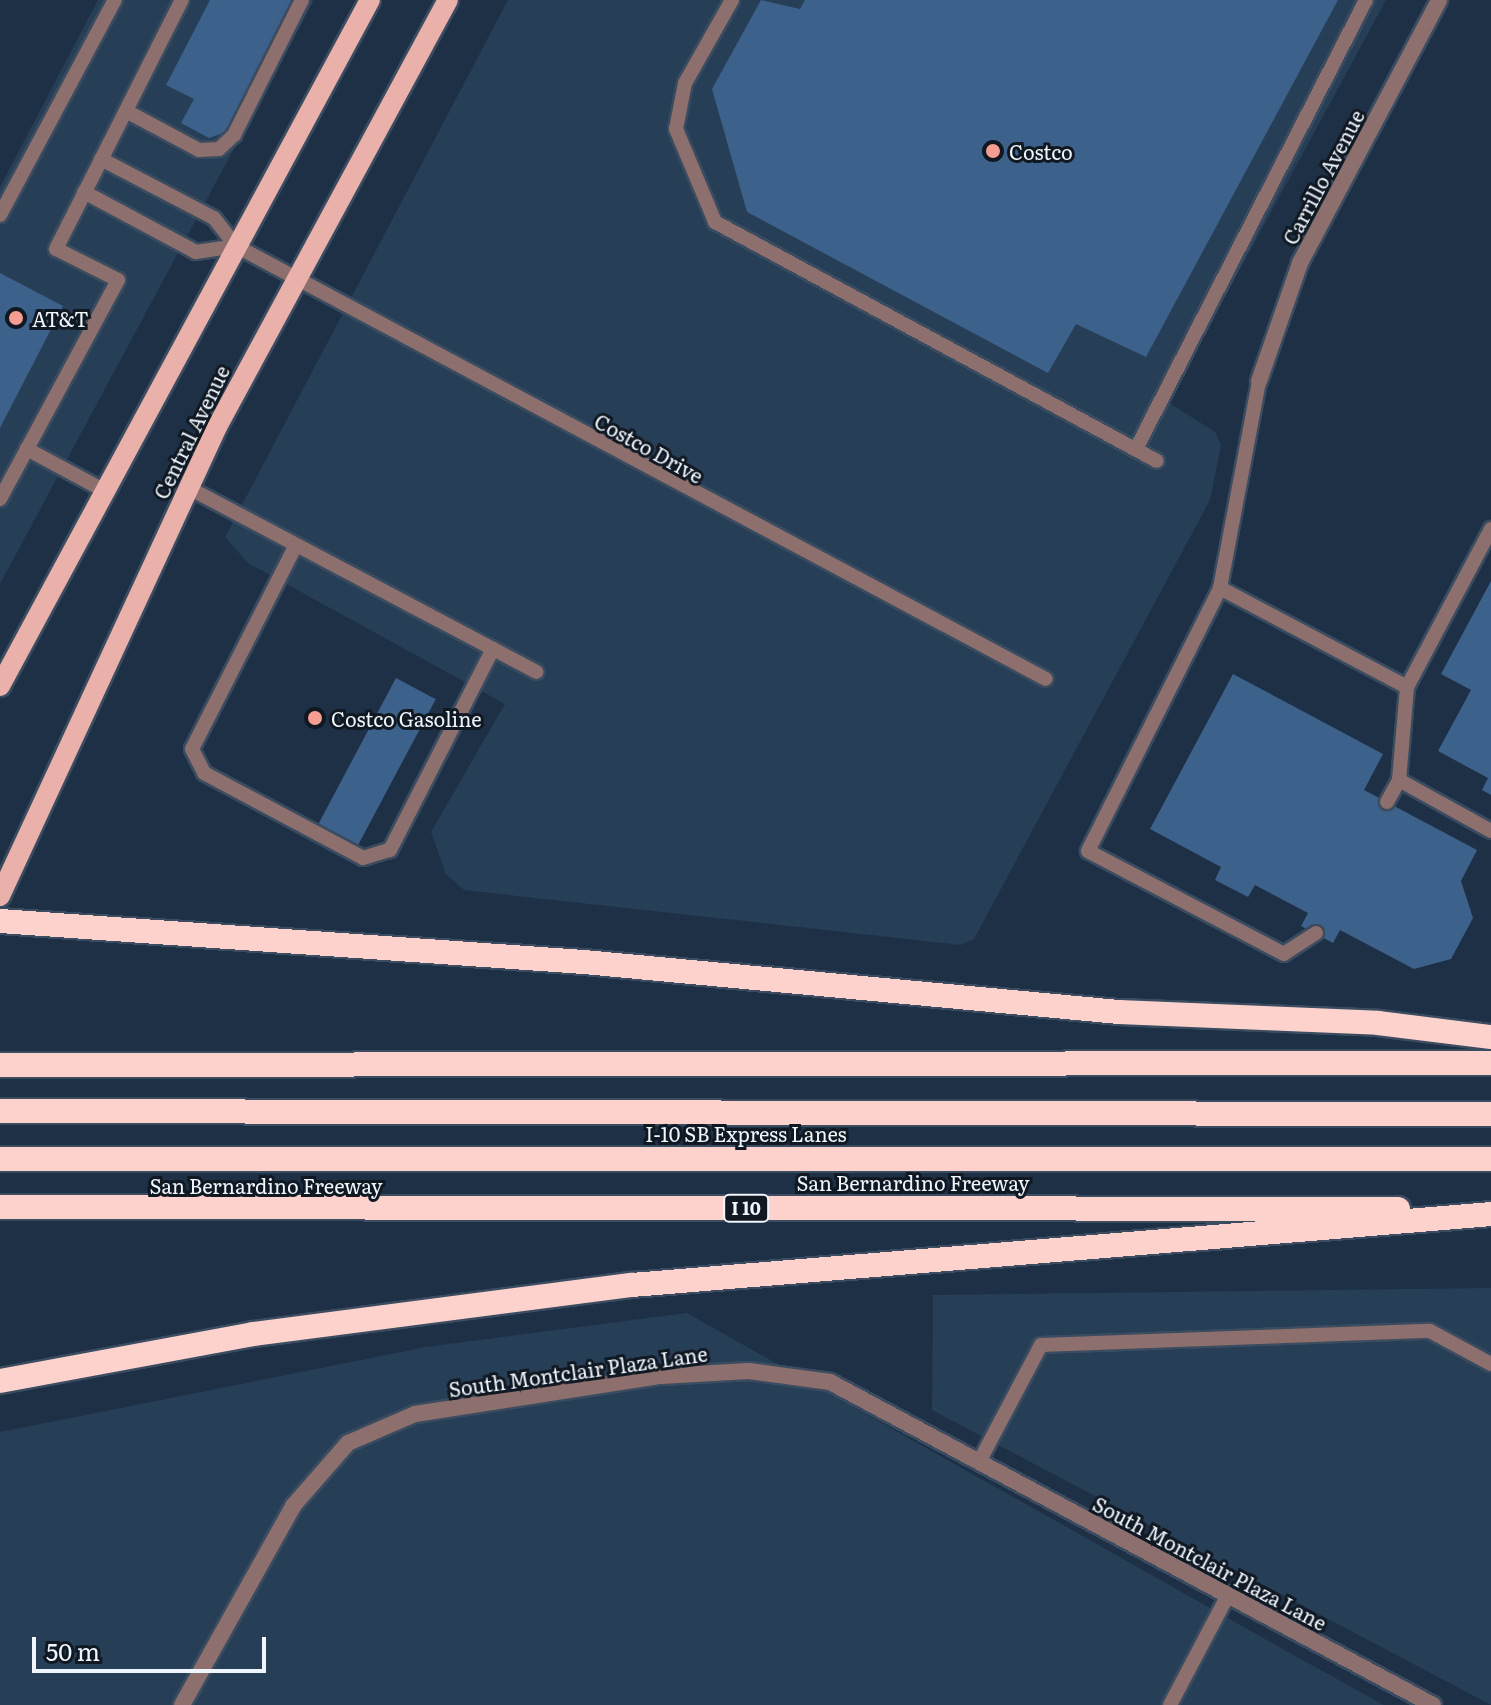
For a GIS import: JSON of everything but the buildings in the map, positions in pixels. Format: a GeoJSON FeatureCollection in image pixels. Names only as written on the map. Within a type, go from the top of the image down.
{"type":"FeatureCollection","features":[{"type":"Feature","properties":{"kind":"highway"},"geometry":{"type":"LineString","coordinates":[[0,921],[584,962],[1178,1017],[1378,1023],[1491,1037]]}},
{"type":"Feature","properties":{"kind":"highway"},"geometry":{"type":"LineString","coordinates":[[0,1065],[1491,1063]]}},
{"type":"Feature","properties":{"kind":"highway","name":"I-10 SB Express Lanes"},"geometry":{"type":"LineString","coordinates":[[0,1111],[1491,1114]]}},
{"type":"Feature","properties":{"kind":"highway","name":"I-10 SB Express Lanes"},"geometry":{"type":"LineString","coordinates":[[0,1159],[1491,1159]]}},
{"type":"Feature","properties":{"kind":"highway","name":"San Bernardino Freeway"},"geometry":{"type":"LineString","coordinates":[[0,1207],[1491,1212]]}},
{"type":"Feature","properties":{"kind":"highway"},"geometry":{"type":"LineString","coordinates":[[0,1381],[253,1334],[632,1285],[1491,1212]]}},
{"type":"Feature","properties":{"kind":"main road"},"geometry":{"type":"LineString","coordinates":[[0,686],[370,0]]}},
{"type":"Feature","properties":{"kind":"main road","name":"Central Avenue"},"geometry":{"type":"LineString","coordinates":[[0,896],[189,488],[297,278],[448,0]]}},
{"type":"Feature","properties":{"kind":"street","name":"Carrillo Avenue"},"geometry":{"type":"LineString","coordinates":[[1259,381],[1300,263],[1439,0]]}},
{"type":"Feature","properties":{"kind":"street","name":"South Montclair Plaza Lane"},"geometry":{"type":"LineString","coordinates":[[182,1705],[293,1506],[321,1468],[348,1443],[415,1414],[661,1376],[769,1372],[830,1382],[1433,1705]]}},
{"type":"Feature","properties":{"kind":"lane"},"geometry":{"type":"LineString","coordinates":[[0,215],[115,0]]}},
{"type":"Feature","properties":{"kind":"lane"},"geometry":{"type":"LineString","coordinates":[[0,499],[118,280],[56,249],[182,0]]}},
{"type":"Feature","properties":{"kind":"lane"},"geometry":{"type":"LineString","coordinates":[[126,111],[199,150],[219,149],[234,135],[302,0]]}},
{"type":"Feature","properties":{"kind":"lane"},"geometry":{"type":"LineString","coordinates":[[732,0],[685,83],[676,129],[715,222],[1157,461]]}},
{"type":"Feature","properties":{"kind":"lane"},"geometry":{"type":"LineString","coordinates":[[1136,449],[1366,0]]}},
{"type":"Feature","properties":{"kind":"lane"},"geometry":{"type":"LineString","coordinates":[[84,192],[196,252],[236,246],[214,218],[101,159]]}},
{"type":"Feature","properties":{"kind":"lane","name":"Costco Drive"},"geometry":{"type":"LineString","coordinates":[[236,246],[1046,679]]}},
{"type":"Feature","properties":{"kind":"lane"},"geometry":{"type":"LineString","coordinates":[[1259,381],[1220,588],[1088,851],[1284,954],[1316,933]]}},
{"type":"Feature","properties":{"kind":"lane"},"geometry":{"type":"LineString","coordinates":[[27,449],[105,491]]}},
{"type":"Feature","properties":{"kind":"lane"},"geometry":{"type":"LineString","coordinates":[[189,488],[536,672]]}},
{"type":"Feature","properties":{"kind":"lane"},"geometry":{"type":"LineString","coordinates":[[1387,802],[1399,780],[1407,687],[1491,529]]}},
{"type":"Feature","properties":{"kind":"lane"},"geometry":{"type":"LineString","coordinates":[[296,545],[192,749],[204,773],[363,858],[390,850],[493,649]]}},
{"type":"Feature","properties":{"kind":"lane"},"geometry":{"type":"LineString","coordinates":[[1220,588],[1407,687]]}},
{"type":"Feature","properties":{"kind":"lane"},"geometry":{"type":"LineString","coordinates":[[1399,780],[1491,831]]}},
{"type":"Feature","properties":{"kind":"lane"},"geometry":{"type":"LineString","coordinates":[[979,1462],[1041,1345],[1430,1331],[1491,1364]]}},
{"type":"Feature","properties":{"kind":"lane"},"geometry":{"type":"LineString","coordinates":[[1170,1705],[1228,1595]]}},
{"type":"Feature","properties":{"kind":"shaded area"},"geometry":{"type":"Polygon","coordinates":[[[98,0],[314,0],[0,584],[0,187],[98,0]]]}},
{"type":"Feature","properties":{"kind":"shaded area"},"geometry":{"type":"Polygon","coordinates":[[[508,0],[1386,0],[1168,402],[1215,432],[1221,445],[1210,500],[974,939],[960,945],[464,890],[446,874],[431,832],[505,704],[248,563],[225,537],[508,0]]]}},
{"type":"Feature","properties":{"kind":"shaded area"},"geometry":{"type":"Polygon","coordinates":[[[1491,1288],[1491,1705],[932,1410],[933,1295],[1491,1288]]]}},
{"type":"Feature","properties":{"kind":"shaded area"},"geometry":{"type":"Polygon","coordinates":[[[687,1313],[1384,1705],[0,1705],[0,1432],[426,1347],[687,1313]]]}},
{"type":"Feature","properties":{"kind":"place","name":"Costco"},"geometry":{"type":"Point","coordinates":[993,151]}},
{"type":"Feature","properties":{"kind":"place","name":"AT&T"},"geometry":{"type":"Point","coordinates":[16,318]}},
{"type":"Feature","properties":{"kind":"place","name":"Costco Gasoline"},"geometry":{"type":"Point","coordinates":[315,718]}}]}
